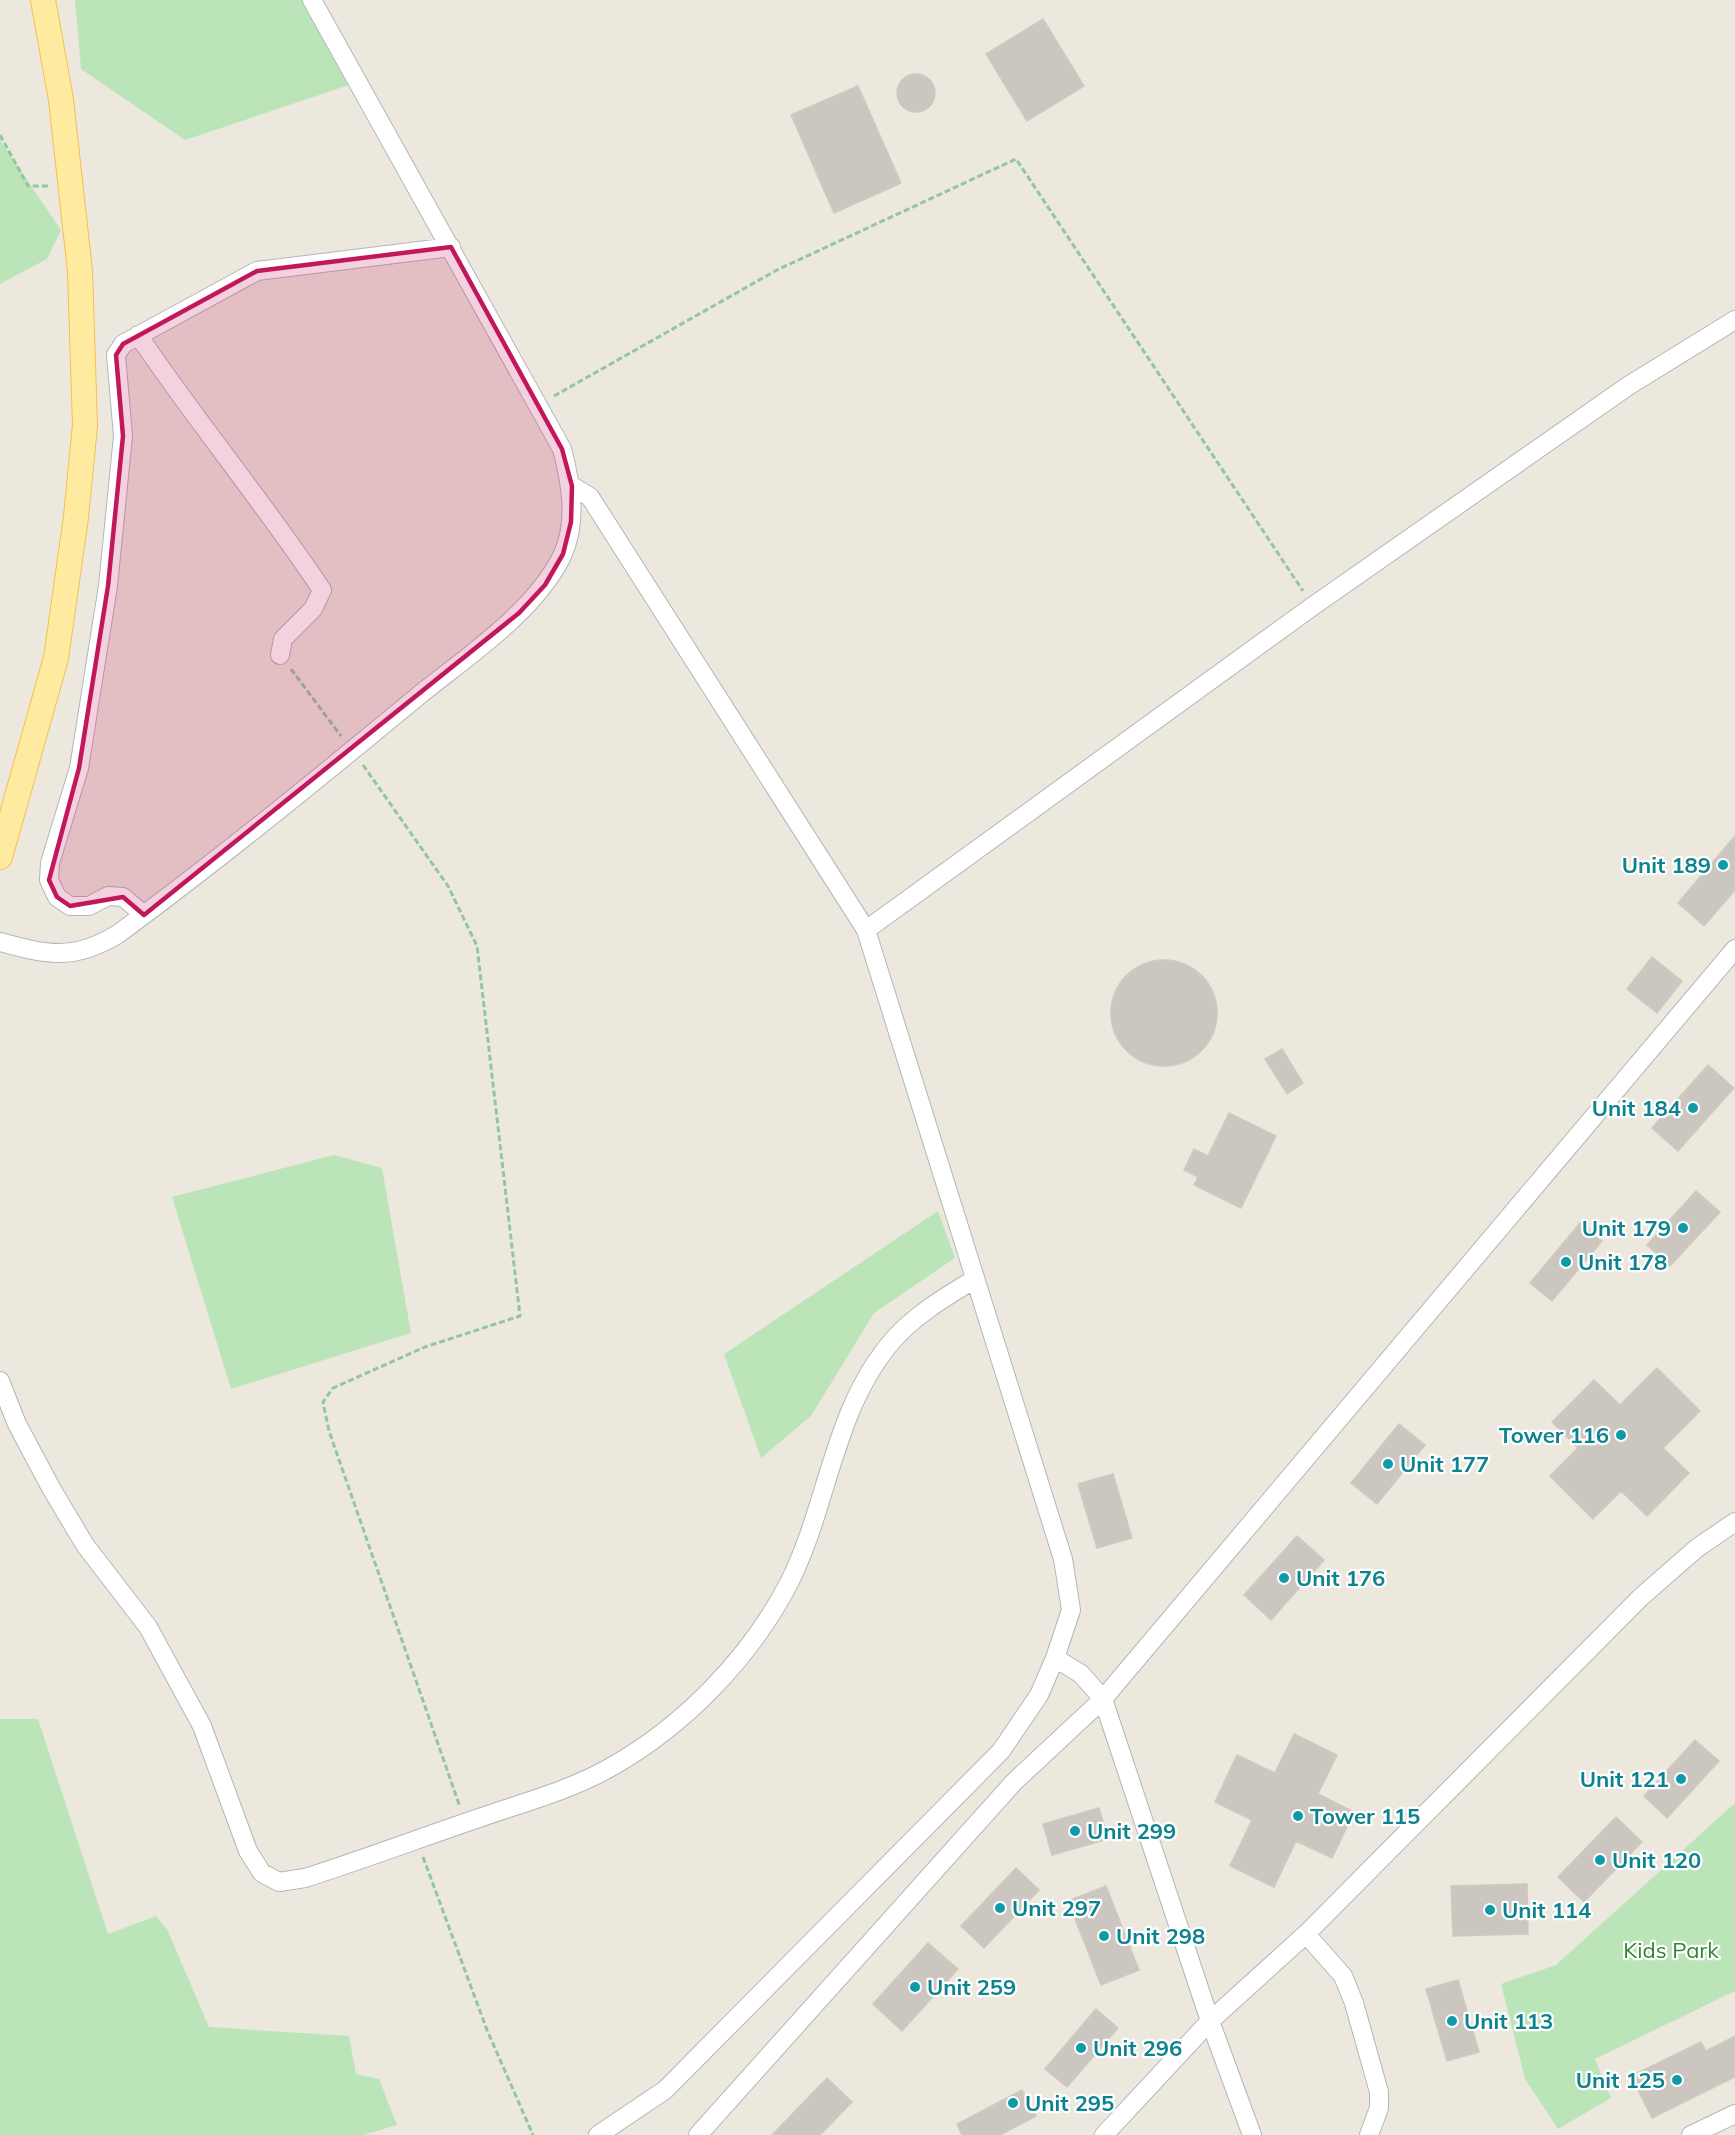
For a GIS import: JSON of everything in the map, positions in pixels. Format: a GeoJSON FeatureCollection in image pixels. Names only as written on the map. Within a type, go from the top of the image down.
{"type":"FeatureCollection","features":[{"type":"Feature","properties":{"kind":"main road"},"geometry":{"type":"LineString","coordinates":[[0,858],[56,658],[76,517],[84,425],[80,271],[61,100],[43,0]]}},
{"type":"Feature","properties":{"kind":"street"},"geometry":{"type":"LineString","coordinates":[[0,942],[37,952],[71,955],[96,948],[144,915],[352,750],[519,613],[545,585],[563,554],[571,522],[572,486],[562,449],[312,0]]}},
{"type":"Feature","properties":{"kind":"street"},"geometry":{"type":"LineString","coordinates":[[144,915],[123,897],[108,896],[89,906],[70,906],[57,897],[48,879],[50,863],[80,768],[108,586],[123,436],[116,355],[123,344],[138,335],[257,271],[451,247]]}},
{"type":"Feature","properties":{"kind":"street"},"geometry":{"type":"LineString","coordinates":[[866,930],[1313,606],[1628,386],[1735,320]]}},
{"type":"Feature","properties":{"kind":"street"},"geometry":{"type":"LineString","coordinates":[[138,335],[183,402],[292,544],[322,590],[313,609],[284,639],[280,655]]}},
{"type":"Feature","properties":{"kind":"street"},"geometry":{"type":"LineString","coordinates":[[572,486],[590,497],[866,930],[1063,1559],[1071,1610],[1055,1658],[1039,1695],[1001,1750],[829,1927],[665,2090],[598,2135]]}},
{"type":"Feature","properties":{"kind":"street"},"geometry":{"type":"LineString","coordinates":[[698,2135],[1014,1782],[1103,1700],[1735,949]]}},
{"type":"Feature","properties":{"kind":"street"},"geometry":{"type":"LineString","coordinates":[[0,1381],[17,1424],[57,1498],[85,1545],[148,1627],[202,1726],[248,1851],[262,1873],[279,1882],[305,1878],[568,1788],[611,1768],[656,1738],[701,1699],[728,1670],[764,1624],[789,1583],[812,1526],[845,1421],[866,1379],[895,1338],[935,1304],[975,1279]]}},
{"type":"Feature","properties":{"kind":"street"},"geometry":{"type":"LineString","coordinates":[[1104,2135],[1210,2021],[1306,1934],[1641,1597],[1697,1548],[1735,1522]]}},
{"type":"Feature","properties":{"kind":"street"},"geometry":{"type":"LineString","coordinates":[[1055,1658],[1081,1674],[1103,1700],[1210,2021],[1252,2135]]}},
{"type":"Feature","properties":{"kind":"street"},"geometry":{"type":"LineString","coordinates":[[1306,1934],[1343,1976],[1354,2003],[1379,2092],[1379,2108],[1369,2135]]}},
{"type":"Feature","properties":{"kind":"street"},"geometry":{"type":"LineString","coordinates":[[1691,2135],[1735,2114]]}},
{"type":"Feature","properties":{"kind":"path"},"geometry":{"type":"LineString","coordinates":[[0,135],[28,186],[71,186]]}},
{"type":"Feature","properties":{"kind":"path"},"geometry":{"type":"LineString","coordinates":[[539,404],[777,270],[1016,159],[1313,606]]}},
{"type":"Feature","properties":{"kind":"path"},"geometry":{"type":"LineString","coordinates":[[280,655],[352,750],[448,886],[477,946],[498,1145],[520,1316],[424,1347],[333,1388],[323,1402],[329,1431],[439,1751],[466,1822]]}},
{"type":"Feature","properties":{"kind":"path"},"geometry":{"type":"LineString","coordinates":[[417,1841],[487,2030],[533,2135]]}},
{"type":"Feature","properties":{"kind":"highlighted area"},"geometry":{"type":"Polygon","coordinates":[[[451,247],[562,449],[572,486],[571,522],[563,554],[545,585],[519,613],[144,915],[123,897],[70,906],[57,897],[49,880],[79,768],[108,586],[123,436],[116,355],[123,344],[257,271],[451,247]]]}},
{"type":"Feature","properties":{"kind":"green space"},"geometry":{"type":"Polygon","coordinates":[[[75,0],[322,0],[349,85],[185,140],[81,69],[75,0]]]}},
{"type":"Feature","properties":{"kind":"green space"},"geometry":{"type":"Polygon","coordinates":[[[0,140],[61,230],[47,259],[0,284],[0,140]]]}},
{"type":"Feature","properties":{"kind":"green space"},"geometry":{"type":"Polygon","coordinates":[[[334,1155],[382,1168],[411,1333],[231,1389],[172,1197],[334,1155]]]}},
{"type":"Feature","properties":{"kind":"green space"},"geometry":{"type":"Polygon","coordinates":[[[938,1211],[955,1258],[874,1313],[811,1416],[761,1458],[724,1354],[938,1211]]]}},
{"type":"Feature","properties":{"kind":"green space"},"geometry":{"type":"Polygon","coordinates":[[[0,1719],[38,1719],[108,1934],[156,1916],[167,1929],[209,2027],[349,2036],[356,2074],[379,2079],[397,2125],[363,2135],[0,2135],[0,1719]]]}},
{"type":"Feature","properties":{"kind":"green space","name":"Kids Park"},"geometry":{"type":"Polygon","coordinates":[[[1735,1803],[1735,1991],[1595,2059],[1611,2098],[1558,2129],[1525,2079],[1501,1984],[1556,1965],[1735,1803]]]}},
{"type":"Feature","properties":{"kind":"building"},"geometry":{"type":"Polygon","coordinates":[[[1043,19],[1084,86],[1027,121],[986,54],[1043,19]]]}},
{"type":"Feature","properties":{"kind":"building"},"geometry":{"type":"Polygon","coordinates":[[[916,74],[929,80],[935,93],[929,106],[916,112],[903,106],[897,93],[903,80],[916,74]]]}},
{"type":"Feature","properties":{"kind":"building"},"geometry":{"type":"Polygon","coordinates":[[[858,86],[901,183],[834,213],[791,115],[858,86]]]}},
{"type":"Feature","properties":{"kind":"building","name":"Unit 189"},"geometry":{"type":"Polygon","coordinates":[[[1735,836],[1735,890],[1704,926],[1678,903],[1735,836]]]}},
{"type":"Feature","properties":{"kind":"building"},"geometry":{"type":"Polygon","coordinates":[[[1652,957],[1682,981],[1657,1013],[1627,989],[1652,957]]]}},
{"type":"Feature","properties":{"kind":"building"},"geometry":{"type":"Polygon","coordinates":[[[1164,960],[1184,964],[1201,976],[1213,993],[1217,1013],[1213,1033],[1201,1050],[1184,1062],[1164,1066],[1144,1062],[1127,1050],[1115,1033],[1111,1013],[1115,993],[1127,976],[1144,964],[1164,960]]]}},
{"type":"Feature","properties":{"kind":"building"},"geometry":{"type":"Polygon","coordinates":[[[1282,1049],[1303,1083],[1287,1094],[1265,1059],[1282,1049]]]}},
{"type":"Feature","properties":{"kind":"building","name":"Unit 184"},"geometry":{"type":"Polygon","coordinates":[[[1708,1065],[1734,1088],[1678,1151],[1652,1128],[1708,1065]]]}},
{"type":"Feature","properties":{"kind":"building"},"geometry":{"type":"Polygon","coordinates":[[[1229,1113],[1276,1136],[1241,1208],[1194,1185],[1198,1177],[1184,1170],[1194,1149],[1208,1156],[1229,1113]]]}},
{"type":"Feature","properties":{"kind":"building","name":"Unit 179"},"geometry":{"type":"Polygon","coordinates":[[[1696,1191],[1720,1212],[1670,1266],[1647,1245],[1696,1191]]]}},
{"type":"Feature","properties":{"kind":"building","name":"Unit 178"},"geometry":{"type":"Polygon","coordinates":[[[1580,1223],[1602,1241],[1552,1301],[1530,1283],[1580,1223]]]}},
{"type":"Feature","properties":{"kind":"building","name":"Tower 116"},"geometry":{"type":"Polygon","coordinates":[[[1657,1368],[1700,1411],[1663,1448],[1689,1473],[1647,1516],[1621,1491],[1593,1519],[1550,1476],[1578,1448],[1552,1422],[1594,1380],[1620,1405],[1657,1368]]]}},
{"type":"Feature","properties":{"kind":"building","name":"Unit 177"},"geometry":{"type":"Polygon","coordinates":[[[1399,1424],[1425,1445],[1377,1504],[1351,1483],[1399,1424]]]}},
{"type":"Feature","properties":{"kind":"building"},"geometry":{"type":"Polygon","coordinates":[[[1113,1474],[1132,1538],[1097,1548],[1078,1484],[1113,1474]]]}},
{"type":"Feature","properties":{"kind":"building","name":"Unit 176"},"geometry":{"type":"Polygon","coordinates":[[[1297,1536],[1324,1560],[1271,1620],[1244,1595],[1297,1536]]]}},
{"type":"Feature","properties":{"kind":"building","name":"Tower 115"},"geometry":{"type":"Polygon","coordinates":[[[1294,1734],[1337,1755],[1318,1794],[1354,1812],[1332,1858],[1296,1841],[1274,1887],[1230,1866],[1252,1820],[1215,1802],[1237,1755],[1275,1773],[1294,1734]]]}},
{"type":"Feature","properties":{"kind":"building","name":"Unit 121"},"geometry":{"type":"Polygon","coordinates":[[[1695,1740],[1719,1761],[1667,1818],[1644,1796],[1695,1740]]]}},
{"type":"Feature","properties":{"kind":"building","name":"Unit 299"},"geometry":{"type":"Polygon","coordinates":[[[1099,1808],[1108,1839],[1052,1855],[1043,1824],[1099,1808]]]}},
{"type":"Feature","properties":{"kind":"building","name":"Unit 120"},"geometry":{"type":"Polygon","coordinates":[[[1616,1817],[1642,1842],[1584,1902],[1558,1877],[1616,1817]]]}},
{"type":"Feature","properties":{"kind":"building","name":"Unit 297"},"geometry":{"type":"Polygon","coordinates":[[[1016,1868],[1039,1890],[984,1948],[961,1926],[1016,1868]]]}},
{"type":"Feature","properties":{"kind":"building","name":"Unit 114"},"geometry":{"type":"Polygon","coordinates":[[[1527,1884],[1528,1934],[1453,1936],[1451,1886],[1527,1884]]]}},
{"type":"Feature","properties":{"kind":"building","name":"Unit 298"},"geometry":{"type":"Polygon","coordinates":[[[1106,1886],[1139,1970],[1101,1985],[1068,1901],[1106,1886]]]}},
{"type":"Feature","properties":{"kind":"building","name":"Unit 259"},"geometry":{"type":"Polygon","coordinates":[[[928,1943],[958,1969],[902,2031],[873,2004],[928,1943]]]}},
{"type":"Feature","properties":{"kind":"building","name":"Unit 113"},"geometry":{"type":"Polygon","coordinates":[[[1458,1980],[1479,2052],[1447,2061],[1426,1989],[1458,1980]]]}},
{"type":"Feature","properties":{"kind":"building","name":"Unit 296"},"geometry":{"type":"Polygon","coordinates":[[[1096,2009],[1118,2028],[1067,2087],[1045,2069],[1096,2009]]]}},
{"type":"Feature","properties":{"kind":"building","name":"Unit 125"},"geometry":{"type":"Polygon","coordinates":[[[1735,2036],[1735,2077],[1652,2118],[1631,2076],[1701,2042],[1706,2051],[1735,2036]]]}},
{"type":"Feature","properties":{"kind":"building"},"geometry":{"type":"Polygon","coordinates":[[[827,2078],[852,2102],[820,2135],[772,2135],[827,2078]]]}},
{"type":"Feature","properties":{"kind":"building","name":"Unit 295"},"geometry":{"type":"Polygon","coordinates":[[[1022,2090],[1036,2116],[1000,2135],[962,2135],[957,2124],[1022,2090]]]}},
{"type":"Feature","properties":{"kind":"place","name":"Unit 189"},"geometry":{"type":"Point","coordinates":[1723,865]}},
{"type":"Feature","properties":{"kind":"place","name":"Unit 184"},"geometry":{"type":"Point","coordinates":[1693,1108]}},
{"type":"Feature","properties":{"kind":"place","name":"Unit 179"},"geometry":{"type":"Point","coordinates":[1683,1228]}},
{"type":"Feature","properties":{"kind":"place","name":"Unit 178"},"geometry":{"type":"Point","coordinates":[1566,1262]}},
{"type":"Feature","properties":{"kind":"place","name":"Tower 116"},"geometry":{"type":"Point","coordinates":[1621,1435]}},
{"type":"Feature","properties":{"kind":"place","name":"Unit 177"},"geometry":{"type":"Point","coordinates":[1388,1464]}},
{"type":"Feature","properties":{"kind":"place","name":"Unit 176"},"geometry":{"type":"Point","coordinates":[1284,1578]}},
{"type":"Feature","properties":{"kind":"place","name":"Unit 121"},"geometry":{"type":"Point","coordinates":[1681,1779]}},
{"type":"Feature","properties":{"kind":"place","name":"Tower 115"},"geometry":{"type":"Point","coordinates":[1298,1816]}},
{"type":"Feature","properties":{"kind":"place","name":"Unit 299"},"geometry":{"type":"Point","coordinates":[1075,1831]}},
{"type":"Feature","properties":{"kind":"place","name":"Unit 120"},"geometry":{"type":"Point","coordinates":[1600,1860]}},
{"type":"Feature","properties":{"kind":"place","name":"Unit 297"},"geometry":{"type":"Point","coordinates":[1000,1908]}},
{"type":"Feature","properties":{"kind":"place","name":"Unit 114"},"geometry":{"type":"Point","coordinates":[1490,1910]}},
{"type":"Feature","properties":{"kind":"place","name":"Unit 298"},"geometry":{"type":"Point","coordinates":[1104,1936]}},
{"type":"Feature","properties":{"kind":"place","name":"Unit 259"},"geometry":{"type":"Point","coordinates":[915,1987]}},
{"type":"Feature","properties":{"kind":"place","name":"Unit 113"},"geometry":{"type":"Point","coordinates":[1452,2021]}},
{"type":"Feature","properties":{"kind":"place","name":"Unit 296"},"geometry":{"type":"Point","coordinates":[1081,2048]}},
{"type":"Feature","properties":{"kind":"place","name":"Unit 125"},"geometry":{"type":"Point","coordinates":[1677,2080]}},
{"type":"Feature","properties":{"kind":"place","name":"Unit 295"},"geometry":{"type":"Point","coordinates":[1013,2103]}}]}
